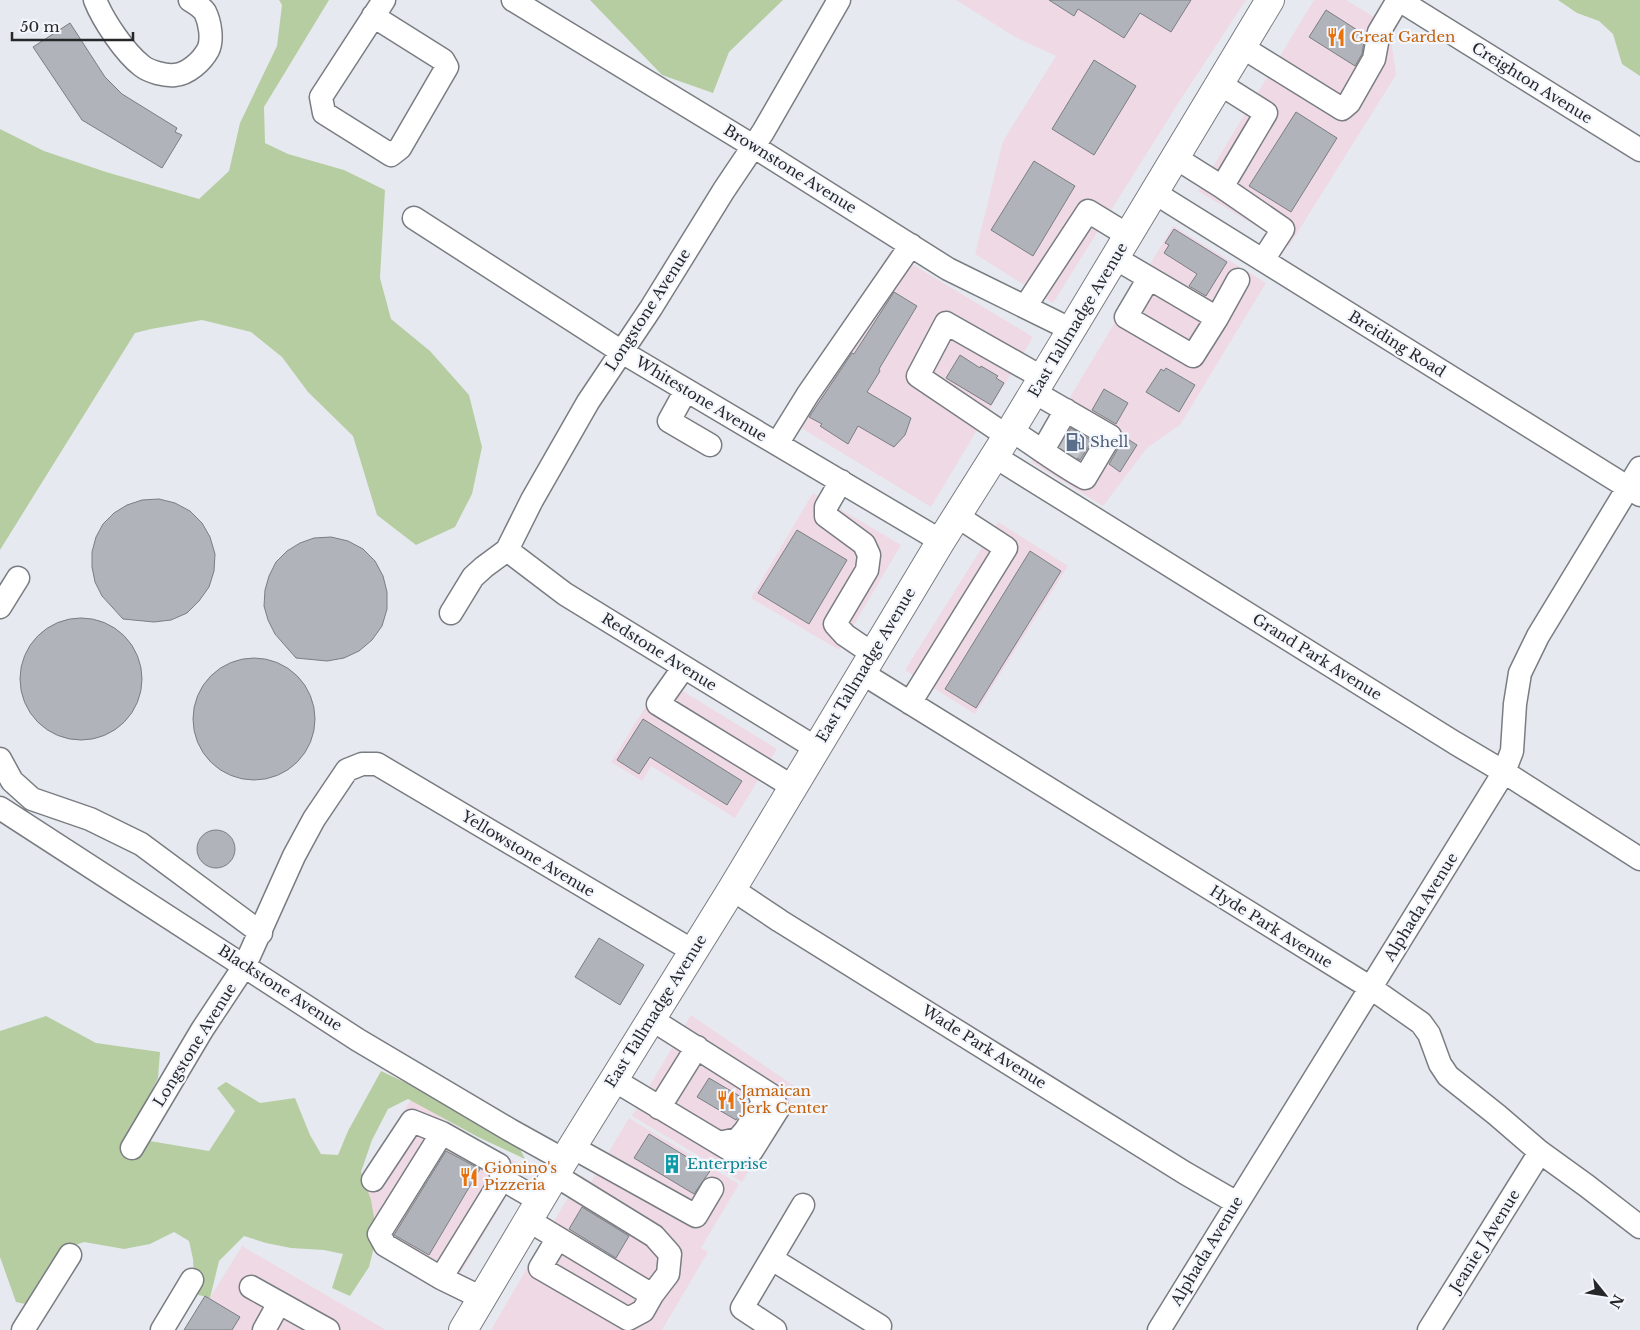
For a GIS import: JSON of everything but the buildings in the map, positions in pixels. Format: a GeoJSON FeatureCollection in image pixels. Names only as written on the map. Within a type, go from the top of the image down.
{"type":"FeatureCollection","features":[{"type":"Feature","properties":{"kind":"main road","name":"East Tallmadge Avenue"},"geometry":{"type":"LineString","coordinates":[[463,1330],[564,1161],[732,889],[941,541],[1072,330],[1270,0]]}},
{"type":"Feature","properties":{"kind":"street"},"geometry":{"type":"LineString","coordinates":[[95,0],[100,12],[126,49],[142,66],[158,73],[176,75],[193,68],[208,49],[210,31],[204,11],[190,0]]}},
{"type":"Feature","properties":{"kind":"street","name":"Brownstone Avenue"},"geometry":{"type":"LineString","coordinates":[[513,0],[753,146],[948,269],[1072,330]]}},
{"type":"Feature","properties":{"kind":"street","name":"Longstone Avenue"},"geometry":{"type":"LineString","coordinates":[[451,613],[473,577],[484,566],[507,550],[532,500],[583,410],[763,132],[839,0]]}},
{"type":"Feature","properties":{"kind":"street"},"geometry":{"type":"LineString","coordinates":[[1242,47],[1342,108],[1349,103],[1374,59],[1379,32],[1409,3]]}},
{"type":"Feature","properties":{"kind":"street","name":"Creighton Avenue"},"geometry":{"type":"LineString","coordinates":[[1409,3],[1640,150]]}},
{"type":"Feature","properties":{"kind":"street"},"geometry":{"type":"LineString","coordinates":[[379,8],[443,60],[447,67],[400,148],[392,155],[324,113],[321,97],[379,8]]}},
{"type":"Feature","properties":{"kind":"street"},"geometry":{"type":"LineString","coordinates":[[1220,84],[1266,113],[1222,186]]}},
{"type":"Feature","properties":{"kind":"street"},"geometry":{"type":"LineString","coordinates":[[1176,158],[1222,186],[1283,229],[1263,260]]}},
{"type":"Feature","properties":{"kind":"street","name":"Breiding Road"},"geometry":{"type":"LineString","coordinates":[[1155,193],[1634,491]]}},
{"type":"Feature","properties":{"kind":"street"},"geometry":{"type":"LineString","coordinates":[[1025,307],[1088,211],[1149,278],[1217,318]]}},
{"type":"Feature","properties":{"kind":"street","name":"Whitestone Avenue"},"geometry":{"type":"LineString","coordinates":[[414,218],[622,352],[941,541]]}},
{"type":"Feature","properties":{"kind":"street"},"geometry":{"type":"LineString","coordinates":[[777,444],[808,394],[911,245]]}},
{"type":"Feature","properties":{"kind":"street"},"geometry":{"type":"LineString","coordinates":[[1149,278],[1126,317],[1192,356],[1217,318],[1238,280]]}},
{"type":"Feature","properties":{"kind":"street"},"geometry":{"type":"LineString","coordinates":[[946,323],[1038,385],[1085,424],[1110,436],[1085,478],[1060,461],[1004,441],[918,376],[946,323]]}},
{"type":"Feature","properties":{"kind":"street"},"geometry":{"type":"LineString","coordinates":[[686,390],[668,420],[710,445]]}},
{"type":"Feature","properties":{"kind":"street"},"geometry":{"type":"LineString","coordinates":[[1062,499],[1060,461],[1066,410]]}},
{"type":"Feature","properties":{"kind":"street","name":"Grand Park Avenue"},"geometry":{"type":"LineString","coordinates":[[1004,441],[1038,484],[1455,744],[1504,772],[1640,859]]}},
{"type":"Feature","properties":{"kind":"street"},"geometry":{"type":"LineString","coordinates":[[1038,484],[1060,461]]}},
{"type":"Feature","properties":{"kind":"street","name":"Alphada Avenue"},"geometry":{"type":"LineString","coordinates":[[1160,1330],[1504,772],[1512,751],[1515,704],[1520,673],[1538,636],[1634,491],[1640,468]]}},
{"type":"Feature","properties":{"kind":"street","name":"Hyde Park Avenue"},"geometry":{"type":"LineString","coordinates":[[841,481],[826,507],[826,516],[864,544],[869,555],[867,570],[835,624],[868,664],[910,703],[1371,988],[1421,1023],[1429,1034],[1440,1064],[1448,1076],[1498,1115],[1540,1152],[1640,1227]]}},
{"type":"Feature","properties":{"kind":"street"},"geometry":{"type":"LineString","coordinates":[[910,703],[1006,548],[957,516]]}},
{"type":"Feature","properties":{"kind":"street","name":"Redstone Avenue"},"geometry":{"type":"LineString","coordinates":[[507,550],[565,594],[816,748]]}},
{"type":"Feature","properties":{"kind":"street"},"geometry":{"type":"LineString","coordinates":[[0,607],[18,578]]}},
{"type":"Feature","properties":{"kind":"street"},"geometry":{"type":"LineString","coordinates":[[684,667],[658,704],[793,787]]}},
{"type":"Feature","properties":{"kind":"street"},"geometry":{"type":"LineString","coordinates":[[0,759],[12,781],[32,799],[90,819],[141,844],[261,933]]}},
{"type":"Feature","properties":{"kind":"street","name":"Longstone Avenue"},"geometry":{"type":"LineString","coordinates":[[132,1148],[202,1030],[245,966],[294,856],[314,819],[347,770],[362,764]]}},
{"type":"Feature","properties":{"kind":"street","name":"Yellowstone Avenue"},"geometry":{"type":"LineString","coordinates":[[362,764],[376,764],[693,951]]}},
{"type":"Feature","properties":{"kind":"street","name":"Blackstone Avenue"},"geometry":{"type":"LineString","coordinates":[[0,808],[358,1040],[564,1161]]}},
{"type":"Feature","properties":{"kind":"street","name":"Wade Park Avenue"},"geometry":{"type":"LineString","coordinates":[[732,889],[780,921],[1186,1174],[1237,1203]]}},
{"type":"Feature","properties":{"kind":"street"},"geometry":{"type":"LineString","coordinates":[[614,1080],[740,1155],[751,1152],[778,1109],[771,1095],[651,1019]]}},
{"type":"Feature","properties":{"kind":"street"},"geometry":{"type":"LineString","coordinates":[[659,1108],[697,1047]]}},
{"type":"Feature","properties":{"kind":"street"},"geometry":{"type":"LineString","coordinates":[[373,1180],[412,1121],[442,1133],[499,1165],[502,1179],[558,1238],[652,1294]]}},
{"type":"Feature","properties":{"kind":"street"},"geometry":{"type":"LineString","coordinates":[[442,1133],[379,1234],[384,1245],[482,1298]]}},
{"type":"Feature","properties":{"kind":"street","name":"Jeanie J Avenue"},"geometry":{"type":"LineString","coordinates":[[1430,1330],[1540,1152]]}},
{"type":"Feature","properties":{"kind":"street"},"geometry":{"type":"LineString","coordinates":[[564,1161],[696,1216],[712,1189]]}},
{"type":"Feature","properties":{"kind":"street"},"geometry":{"type":"LineString","coordinates":[[558,1238],[540,1268],[628,1319],[643,1311],[652,1294],[668,1274],[670,1254],[654,1236],[564,1161]]}},
{"type":"Feature","properties":{"kind":"street"},"geometry":{"type":"LineString","coordinates":[[442,1278],[502,1179]]}},
{"type":"Feature","properties":{"kind":"street"},"geometry":{"type":"LineString","coordinates":[[775,1330],[742,1308],[803,1205]]}},
{"type":"Feature","properties":{"kind":"street"},"geometry":{"type":"LineString","coordinates":[[23,1330],[70,1255]]}},
{"type":"Feature","properties":{"kind":"street"},"geometry":{"type":"LineString","coordinates":[[772,1259],[880,1326],[879,1330]]}},
{"type":"Feature","properties":{"kind":"street"},"geometry":{"type":"LineString","coordinates":[[162,1330],[192,1280]]}},
{"type":"Feature","properties":{"kind":"street"},"geometry":{"type":"LineString","coordinates":[[251,1288],[328,1330]]}},
{"type":"Feature","properties":{"kind":"street"},"geometry":{"type":"LineString","coordinates":[[264,1330],[279,1303]]}},
{"type":"Feature","properties":{"kind":"shaded area"},"geometry":{"type":"Polygon","coordinates":[[[956,0],[1246,0],[1179,102],[1053,303],[975,254],[1003,141],[1056,56],[1015,37],[956,0]]]}},
{"type":"Feature","properties":{"kind":"shaded area"},"geometry":{"type":"Polygon","coordinates":[[[1314,0],[1346,0],[1389,26],[1396,75],[1289,246],[1198,191],[1314,0]]]}},
{"type":"Feature","properties":{"kind":"shaded area"},"geometry":{"type":"Polygon","coordinates":[[[1173,226],[1266,283],[1180,425],[1147,448],[1103,506],[1031,462],[1173,226]]]}},
{"type":"Feature","properties":{"kind":"shaded area"},"geometry":{"type":"Polygon","coordinates":[[[890,251],[1033,337],[931,507],[788,420],[890,251]]]}},
{"type":"Feature","properties":{"kind":"shaded area"},"geometry":{"type":"Polygon","coordinates":[[[813,493],[901,545],[839,650],[751,598],[813,493]]]}},
{"type":"Feature","properties":{"kind":"shaded area"},"geometry":{"type":"Polygon","coordinates":[[[998,522],[1068,566],[975,714],[905,670],[998,522]]]}},
{"type":"Feature","properties":{"kind":"shaded area"},"geometry":{"type":"Polygon","coordinates":[[[663,679],[777,749],[735,818],[651,766],[642,781],[611,762],[663,679]]]}},
{"type":"Feature","properties":{"kind":"shaded area"},"geometry":{"type":"Polygon","coordinates":[[[691,1015],[797,1088],[742,1182],[632,1116],[691,1015]]]}},
{"type":"Feature","properties":{"kind":"shaded area"},"geometry":{"type":"Polygon","coordinates":[[[411,1099],[524,1167],[449,1292],[335,1224],[411,1099]]]}},
{"type":"Feature","properties":{"kind":"shaded area"},"geometry":{"type":"Polygon","coordinates":[[[629,1118],[739,1184],[701,1248],[708,1252],[662,1330],[491,1330],[581,1175],[591,1182],[629,1118]]]}},
{"type":"Feature","properties":{"kind":"shaded area"},"geometry":{"type":"Polygon","coordinates":[[[242,1246],[386,1330],[190,1330],[242,1246]]]}},
{"type":"Feature","properties":{"kind":"green space"},"geometry":{"type":"Polygon","coordinates":[[[279,0],[329,0],[264,107],[265,143],[288,154],[344,170],[385,190],[380,278],[391,319],[430,351],[469,395],[482,447],[472,494],[455,527],[416,545],[377,515],[353,436],[308,392],[282,357],[251,332],[202,320],[135,333],[0,550],[0,129],[44,151],[106,172],[199,199],[229,171],[240,123],[277,46],[282,5],[279,0]]]}},
{"type":"Feature","properties":{"kind":"green space"},"geometry":{"type":"Polygon","coordinates":[[[590,0],[783,0],[729,52],[713,93],[662,75],[590,0]]]}},
{"type":"Feature","properties":{"kind":"green space"},"geometry":{"type":"Polygon","coordinates":[[[1558,0],[1640,0],[1640,76],[1622,64],[1613,34],[1599,21],[1577,13],[1558,0]]]}},
{"type":"Feature","properties":{"kind":"green space"},"geometry":{"type":"Polygon","coordinates":[[[46,1016],[96,1043],[160,1052],[158,1078],[130,1134],[144,1140],[209,1151],[235,1111],[217,1088],[226,1082],[260,1103],[295,1098],[310,1135],[321,1154],[338,1155],[348,1131],[381,1071],[512,1133],[525,1159],[478,1137],[408,1099],[388,1109],[372,1140],[361,1172],[371,1200],[377,1235],[369,1267],[350,1296],[332,1288],[343,1254],[324,1250],[291,1248],[244,1236],[219,1261],[210,1298],[195,1294],[193,1259],[189,1241],[174,1232],[150,1244],[124,1249],[84,1242],[67,1248],[30,1305],[16,1302],[0,1257],[0,1031],[46,1016]]]}},
{"type":"Feature","properties":{"kind":"tunnel"},"geometry":{"type":"LineString","coordinates":[[1065,457],[1083,427]]}},
{"type":"Feature","properties":{"kind":"place","name":"Great Garden"},"geometry":{"type":"Point","coordinates":[1336,37]}},
{"type":"Feature","properties":{"kind":"place","name":"Shell"},"geometry":{"type":"Point","coordinates":[1075,442]}},
{"type":"Feature","properties":{"kind":"place","name":"Jamaican Jerk Center"},"geometry":{"type":"Point","coordinates":[726,1100]}},
{"type":"Feature","properties":{"kind":"place","name":"Enterprise"},"geometry":{"type":"Point","coordinates":[672,1164]}},
{"type":"Feature","properties":{"kind":"place","name":"Gionino's Pizzeria"},"geometry":{"type":"Point","coordinates":[469,1177]}}]}
